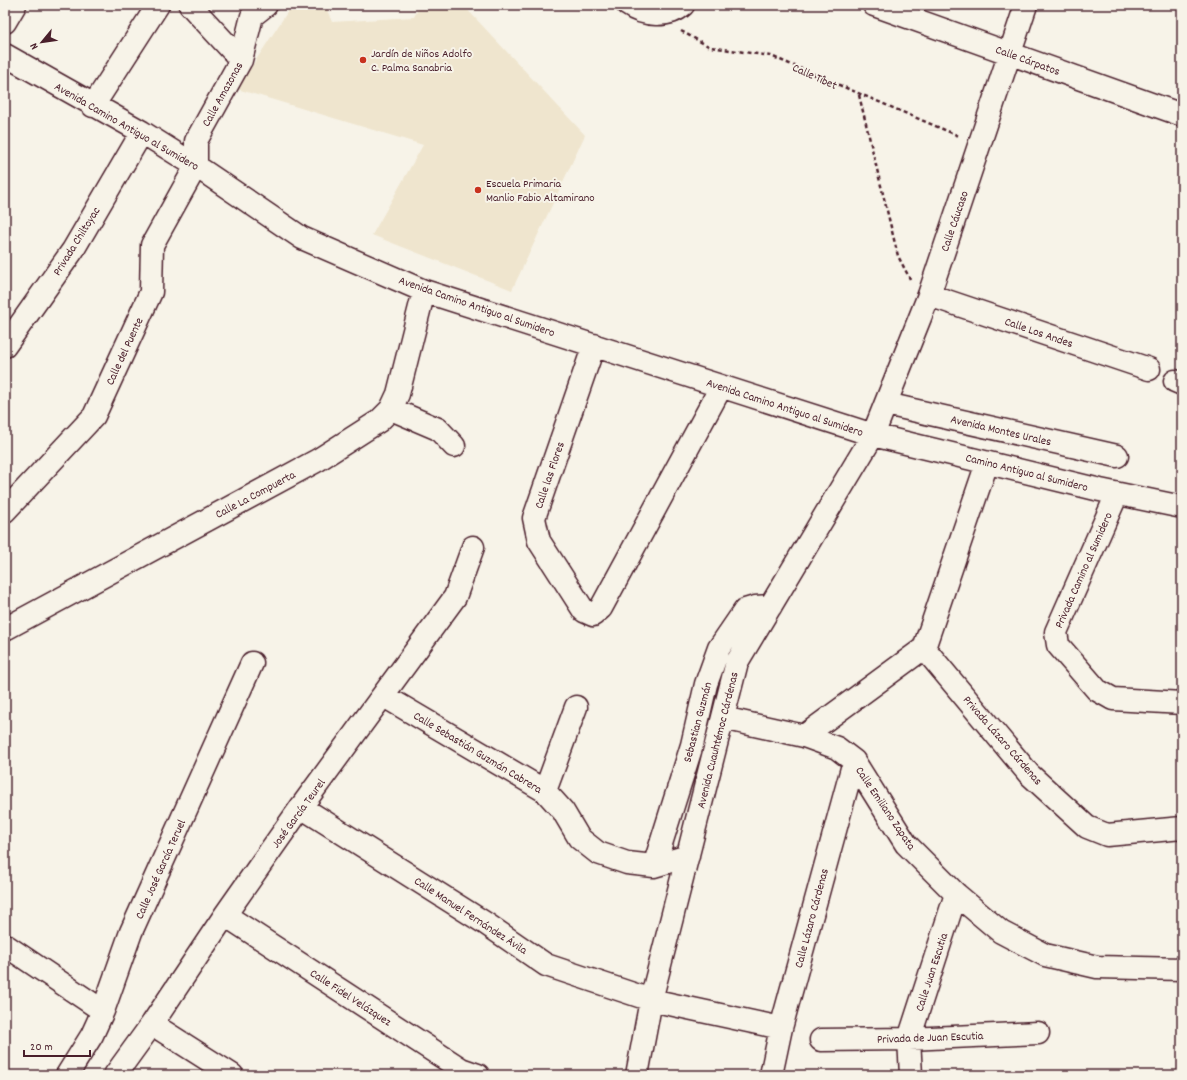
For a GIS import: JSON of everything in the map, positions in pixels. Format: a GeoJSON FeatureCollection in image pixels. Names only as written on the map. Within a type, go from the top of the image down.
{"type":"FeatureCollection","features":[{"type":"Feature","properties":{"kind":"street"},"geometry":{"type":"LineString","coordinates":[[5,22],[15,5]]}},
{"type":"Feature","properties":{"kind":"street"},"geometry":{"type":"LineString","coordinates":[[92,106],[158,5]]}},
{"type":"Feature","properties":{"kind":"street"},"geometry":{"type":"LineString","coordinates":[[190,5],[241,60]]}},
{"type":"Feature","properties":{"kind":"street","name":"Calle Amazonas"},"geometry":{"type":"LineString","coordinates":[[196,166],[196,141],[241,60],[252,16],[266,5]]}},
{"type":"Feature","properties":{"kind":"street"},"geometry":{"type":"LineString","coordinates":[[628,5],[634,9],[661,10],[679,9],[683,5]]}},
{"type":"Feature","properties":{"kind":"street","name":"Calle Cárpatos"},"geometry":{"type":"LineString","coordinates":[[874,5],[1182,115]]}},
{"type":"Feature","properties":{"kind":"street","name":"Calle Cáucaso"},"geometry":{"type":"LineString","coordinates":[[873,435],[929,295],[1026,5]]}},
{"type":"Feature","properties":{"kind":"street","name":"Avenida Camino Antiguo al Sumidero"},"geometry":{"type":"LineString","coordinates":[[5,56],[92,106],[142,132],[196,166],[302,238],[424,291],[873,435]]}},
{"type":"Feature","properties":{"kind":"street","name":"Privada Chiltoyac"},"geometry":{"type":"LineString","coordinates":[[5,346],[73,250],[142,132]]}},
{"type":"Feature","properties":{"kind":"street","name":"Calle del Puente"},"geometry":{"type":"LineString","coordinates":[[5,511],[94,416],[151,292],[152,245],[196,166]]}},
{"type":"Feature","properties":{"kind":"street","name":"Calle La Compuerta"},"geometry":{"type":"LineString","coordinates":[[5,629],[318,460],[379,421],[391,409],[398,394],[424,291]]}},
{"type":"Feature","properties":{"kind":"street","name":"Calle Los Andes"},"geometry":{"type":"LineString","coordinates":[[929,295],[1149,369]]}},
{"type":"Feature","properties":{"kind":"street","name":"Calle las Flores"},"geometry":{"type":"LineString","coordinates":[[594,345],[534,518],[539,541],[584,611],[593,615],[601,608],[721,387]]}},
{"type":"Feature","properties":{"kind":"street","name":"Avenida Montes Urales"},"geometry":{"type":"LineString","coordinates":[[886,404],[1116,456]]}},
{"type":"Feature","properties":{"kind":"street"},"geometry":{"type":"LineString","coordinates":[[391,409],[419,419],[438,429],[454,446]]}},
{"type":"Feature","properties":{"kind":"street","name":"Camino Antiguo al Sumidero"},"geometry":{"type":"LineString","coordinates":[[873,435],[1117,494],[1182,506]]}},
{"type":"Feature","properties":{"kind":"street","name":"Avenida Cuauhtémoc Cárdenas"},"geometry":{"type":"LineString","coordinates":[[637,1075],[651,1000],[737,662],[873,435]]}},
{"type":"Feature","properties":{"kind":"street"},"geometry":{"type":"LineString","coordinates":[[804,736],[924,648],[987,463]]}},
{"type":"Feature","properties":{"kind":"street","name":"Privada Camino al Sumidero"},"geometry":{"type":"LineString","coordinates":[[1117,494],[1056,632],[1058,645],[1097,690],[1113,699],[1182,703]]}},
{"type":"Feature","properties":{"kind":"street","name":"José García Teurel"},"geometry":{"type":"LineString","coordinates":[[115,1075],[152,1024],[301,806],[384,696],[455,597],[473,547]]}},
{"type":"Feature","properties":{"kind":"street","name":"Sebastian Guzmán"},"geometry":{"type":"LineString","coordinates":[[654,866],[692,745],[706,684],[719,648],[745,610],[755,606],[771,606]]}},
{"type":"Feature","properties":{"kind":"street","name":"Privada Lázaro Cárdenas"},"geometry":{"type":"LineString","coordinates":[[924,648],[1029,774],[1087,827],[1107,835],[1182,828]]}},
{"type":"Feature","properties":{"kind":"street","name":"Calle José García Teruel"},"geometry":{"type":"LineString","coordinates":[[67,1075],[92,1036],[103,1011],[131,932],[252,663]]}},
{"type":"Feature","properties":{"kind":"street","name":"Calle Sebastián Guzmán Cabrera"},"geometry":{"type":"LineString","coordinates":[[384,696],[545,791],[563,811],[579,838],[598,853],[627,863],[654,866],[688,856]]}},
{"type":"Feature","properties":{"kind":"street"},"geometry":{"type":"LineString","coordinates":[[545,791],[576,707]]}},
{"type":"Feature","properties":{"kind":"street","name":"Calle Emiliano Zapata"},"geometry":{"type":"LineString","coordinates":[[723,718],[804,736],[837,748],[854,761],[906,844],[956,894],[1001,932],[1045,955],[1097,967],[1182,969]]}},
{"type":"Feature","properties":{"kind":"street","name":"Calle Lázaro Cárdenas"},"geometry":{"type":"LineString","coordinates":[[771,1075],[781,1028],[854,761]]}},
{"type":"Feature","properties":{"kind":"street","name":"Calle Manuel Fernández Ávila"},"geometry":{"type":"LineString","coordinates":[[301,806],[485,923],[546,965],[651,1000]]}},
{"type":"Feature","properties":{"kind":"street","name":"Calle Juan Escutia"},"geometry":{"type":"LineString","coordinates":[[911,1075],[909,1039],[956,894]]}},
{"type":"Feature","properties":{"kind":"street","name":"Calle Fidel Velázquez"},"geometry":{"type":"LineString","coordinates":[[226,915],[461,1069],[478,1075]]}},
{"type":"Feature","properties":{"kind":"street"},"geometry":{"type":"LineString","coordinates":[[5,945],[103,1011]]}},
{"type":"Feature","properties":{"kind":"street"},"geometry":{"type":"LineString","coordinates":[[651,1000],[781,1028]]}},
{"type":"Feature","properties":{"kind":"street"},"geometry":{"type":"LineString","coordinates":[[152,1024],[232,1075]]}},
{"type":"Feature","properties":{"kind":"street","name":"Privada de Juan Escutia"},"geometry":{"type":"LineString","coordinates":[[821,1040],[909,1039],[1038,1033]]}},
{"type":"Feature","properties":{"kind":"path","name":"Calle Tíbet"},"geometry":{"type":"LineString","coordinates":[[661,10],[682,33],[710,47],[771,56],[859,95],[980,145]]}},
{"type":"Feature","properties":{"kind":"path"},"geometry":{"type":"LineString","coordinates":[[859,95],[898,256],[911,279],[929,295]]}},
{"type":"Feature","properties":{"kind":"shaded area"},"geometry":{"type":"Polygon","coordinates":[[[292,5],[325,5],[332,22],[414,17],[420,5],[463,5],[585,135],[512,290],[372,235],[423,145],[237,89],[292,5]]]}},
{"type":"Feature","properties":{"kind":"place","name":"Jardín de Niños Adolfo C. Palma Sanabria"},"geometry":{"type":"Point","coordinates":[363,60]}},
{"type":"Feature","properties":{"kind":"place","name":"Escuela Primaria Manlio Fabio Altamirano"},"geometry":{"type":"Point","coordinates":[478,190]}}]}
